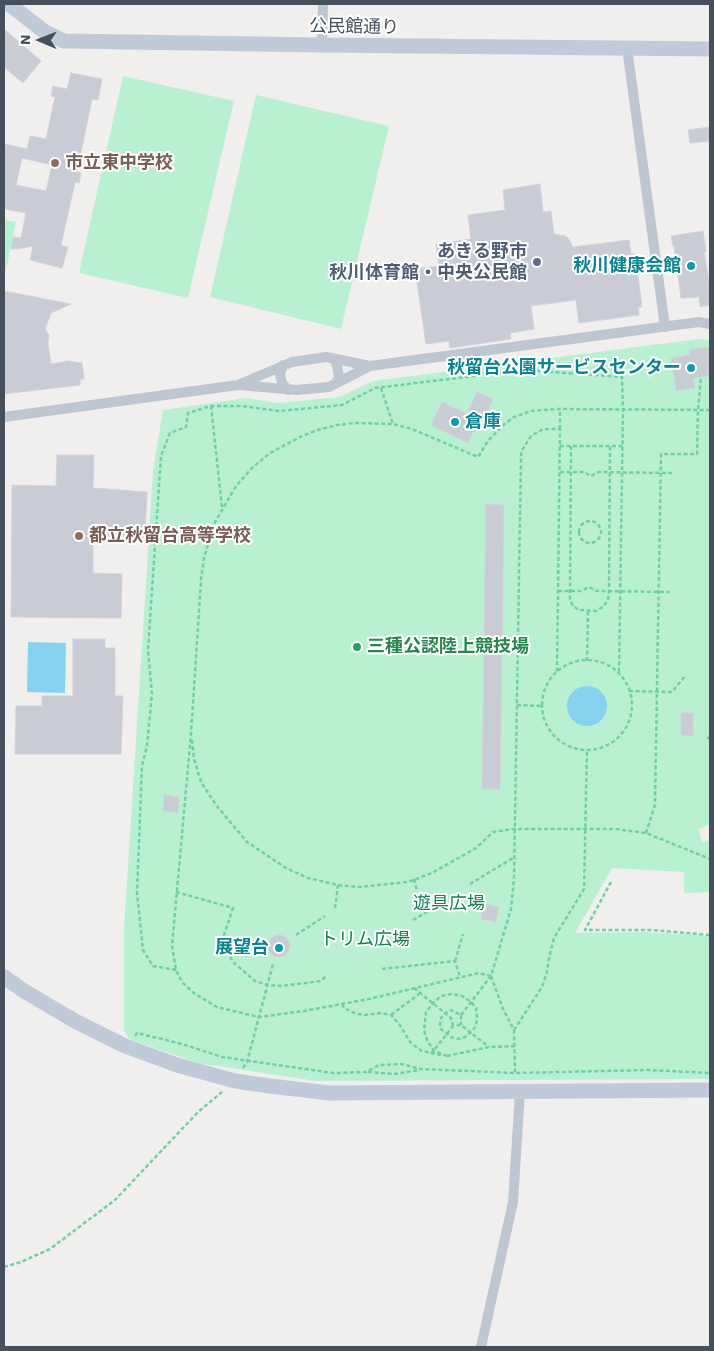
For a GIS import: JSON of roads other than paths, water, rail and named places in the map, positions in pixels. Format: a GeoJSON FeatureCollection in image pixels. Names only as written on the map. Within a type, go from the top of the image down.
{"type":"FeatureCollection","features":[{"type":"Feature","properties":{"kind":"street","name":"公民館通り"},"geometry":{"type":"LineString","coordinates":[[9,4],[45,32],[64,41],[710,49]]}},
{"type":"Feature","properties":{"kind":"street"},"geometry":{"type":"LineString","coordinates":[[322,4],[322,45]]}},
{"type":"Feature","properties":{"kind":"street"},"geometry":{"type":"LineString","coordinates":[[627,48],[665,327]]}},
{"type":"Feature","properties":{"kind":"street"},"geometry":{"type":"LineString","coordinates":[[238,385],[283,365],[326,357],[370,366],[638,331],[699,322],[710,317]]}},
{"type":"Feature","properties":{"kind":"street"},"geometry":{"type":"LineString","coordinates":[[699,322],[710,324]]}},
{"type":"Feature","properties":{"kind":"street"},"geometry":{"type":"LineString","coordinates":[[334,359],[338,366],[340,377],[336,383]]}},
{"type":"Feature","properties":{"kind":"street"},"geometry":{"type":"LineString","coordinates":[[283,365],[280,374],[282,383],[288,390]]}},
{"type":"Feature","properties":{"kind":"street"},"geometry":{"type":"LineString","coordinates":[[4,417],[238,385],[288,390],[329,386],[370,366]]}},
{"type":"Feature","properties":{"kind":"street"},"geometry":{"type":"LineString","coordinates":[[4,977],[75,1022],[125,1046],[177,1065],[238,1075],[270,1086],[330,1093],[518,1086],[710,1090]]}},
{"type":"Feature","properties":{"kind":"street"},"geometry":{"type":"LineString","coordinates":[[481,1347],[513,1202],[518,1086]]}},
{"type":"Feature","properties":{"kind":"water"},"geometry":{"type":"Polygon","coordinates":[[[28,642],[66,643],[65,693],[27,692],[28,642]]]}},
{"type":"Feature","properties":{"kind":"water"},"geometry":{"type":"Polygon","coordinates":[[[587,686],[601,692],[607,706],[601,720],[587,726],[573,720],[567,706],[573,692],[587,686]]]}},
{"type":"Feature","properties":{"kind":"place","name":"市立東中学校"},"geometry":{"type":"Point","coordinates":[55,163]}},
{"type":"Feature","properties":{"kind":"place","name":"あきる野市 秋川体育館・中央公民館"},"geometry":{"type":"Point","coordinates":[537,262]}},
{"type":"Feature","properties":{"kind":"place","name":"秋川健康会館"},"geometry":{"type":"Point","coordinates":[691,266]}},
{"type":"Feature","properties":{"kind":"place","name":"秋留台公園サービスセンター"},"geometry":{"type":"Point","coordinates":[691,368]}},
{"type":"Feature","properties":{"kind":"place","name":"倉庫"},"geometry":{"type":"Point","coordinates":[455,422]}},
{"type":"Feature","properties":{"kind":"place","name":"都立秋留台高等学校"},"geometry":{"type":"Point","coordinates":[79,536]}},
{"type":"Feature","properties":{"kind":"place","name":"三種公認陸上競技場"},"geometry":{"type":"Point","coordinates":[357,647]}},
{"type":"Feature","properties":{"kind":"place","name":"展望台"},"geometry":{"type":"Point","coordinates":[279,948]}},
{"type":"Feature","properties":{"kind":"park label","name":"遊具広場"},"geometry":{"type":"Point","coordinates":[449,904]}},
{"type":"Feature","properties":{"kind":"park label","name":"トリム広場"},"geometry":{"type":"Point","coordinates":[365,940]}}]}
